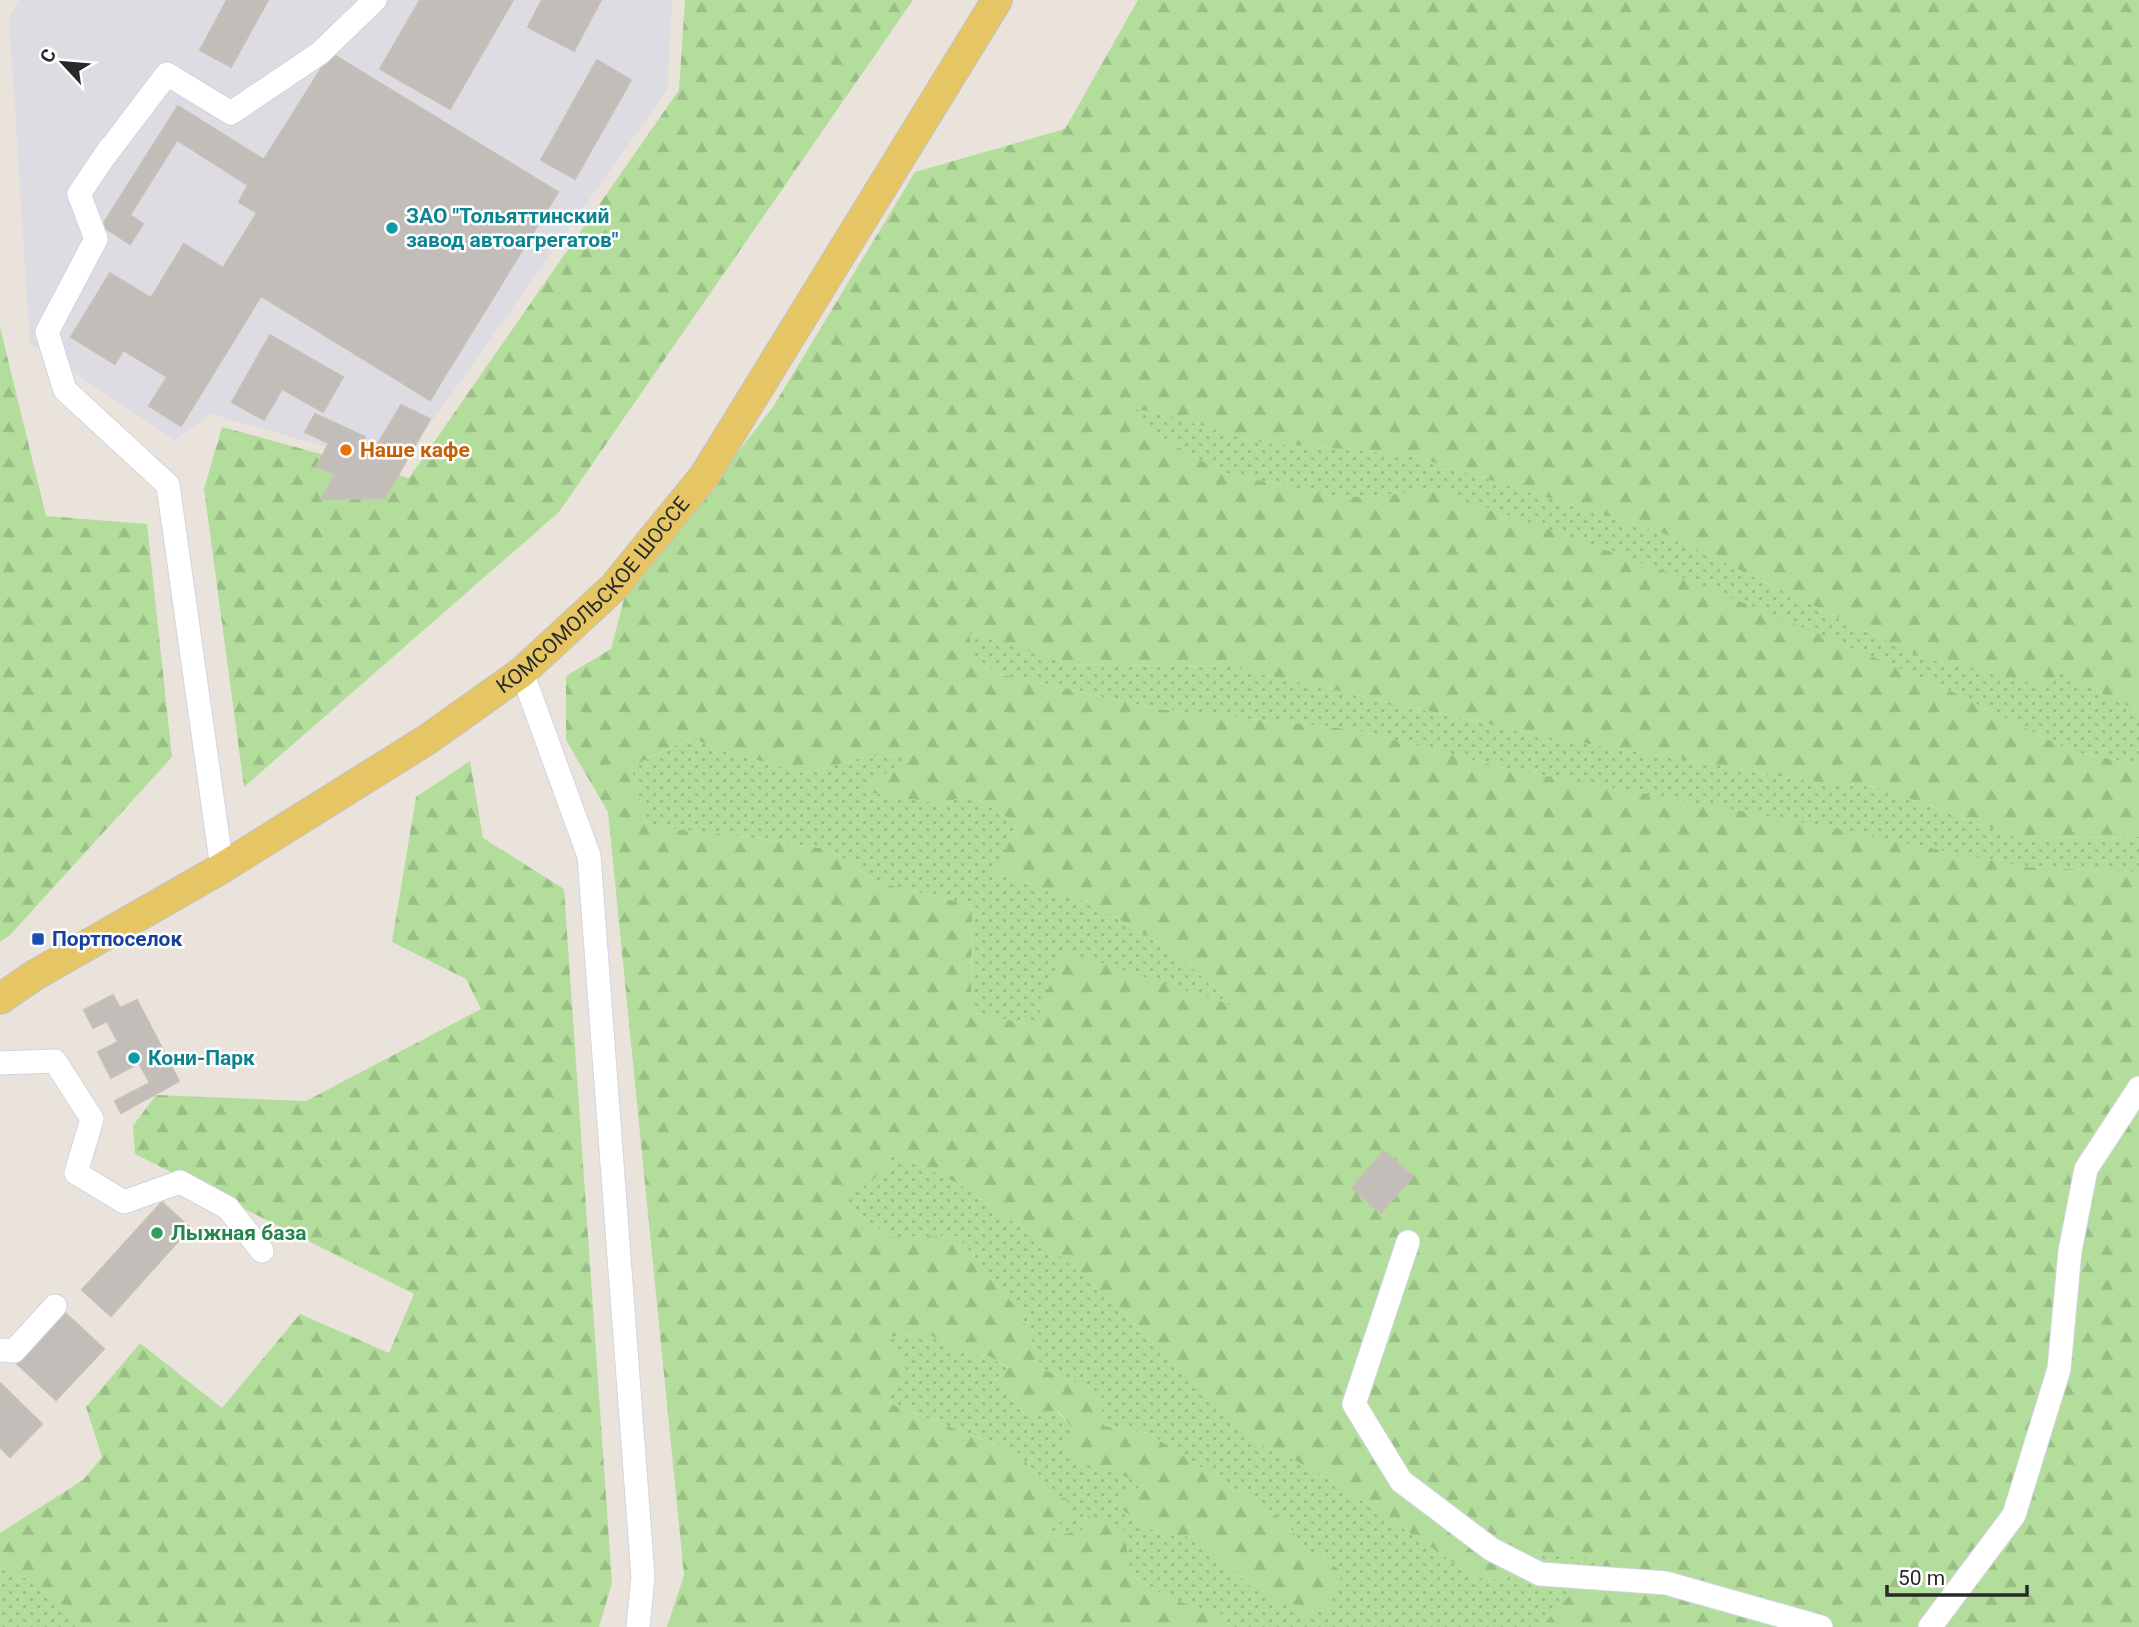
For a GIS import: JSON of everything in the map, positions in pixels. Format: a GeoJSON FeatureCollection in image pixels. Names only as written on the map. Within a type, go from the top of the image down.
{"type":"FeatureCollection","features":[{"type":"Feature","properties":{"kind":"main road","name":"КОМСОМОЛЬСКОЕ ШОССЕ"},"geometry":{"type":"LineString","coordinates":[[0,999],[35,975],[222,868],[428,739],[522,672],[613,588],[705,475],[997,0]]}},
{"type":"Feature","properties":{"kind":"street"},"geometry":{"type":"LineString","coordinates":[[222,868],[168,485],[65,390],[47,332],[96,239],[79,194],[107,152],[167,74],[232,113],[320,53],[375,0]]}},
{"type":"Feature","properties":{"kind":"street"},"geometry":{"type":"LineString","coordinates":[[522,672],[589,856],[643,1577],[638,1627]]}},
{"type":"Feature","properties":{"kind":"street"},"geometry":{"type":"LineString","coordinates":[[0,1063],[55,1061],[92,1119],[76,1173],[124,1202],[180,1182],[228,1208],[262,1251]]}},
{"type":"Feature","properties":{"kind":"street"},"geometry":{"type":"LineString","coordinates":[[1930,1627],[2014,1515],[2059,1369],[2070,1251],[2086,1169],[2139,1088]]}},
{"type":"Feature","properties":{"kind":"street"},"geometry":{"type":"LineString","coordinates":[[1408,1242],[1354,1404],[1401,1481],[1491,1549],[1539,1574],[1666,1583],[1821,1627]]}},
{"type":"Feature","properties":{"kind":"street"},"geometry":{"type":"LineString","coordinates":[[0,1350],[14,1351],[55,1306]]}},
{"type":"Feature","properties":{"kind":"shaded area"},"geometry":{"type":"Polygon","coordinates":[[[19,0],[672,0],[667,90],[399,468],[211,414],[175,440],[30,344],[9,16],[19,0]]]}},
{"type":"Feature","properties":{"kind":"green space"},"geometry":{"type":"Polygon","coordinates":[[[685,0],[913,0],[559,512],[244,787],[204,489],[222,427],[409,478],[679,90],[685,0]]]}},
{"type":"Feature","properties":{"kind":"green space"},"geometry":{"type":"Polygon","coordinates":[[[1138,0],[2139,0],[2139,712],[2062,673],[2039,685],[1922,658],[1665,534],[1407,454],[1255,442],[1157,412],[1131,409],[1151,431],[1221,472],[1339,498],[1441,491],[1689,580],[1933,682],[2073,752],[2139,764],[2139,837],[2018,838],[1877,787],[1809,781],[1542,736],[1230,667],[1069,664],[969,633],[973,655],[999,674],[1157,709],[1356,730],[1508,769],[1791,820],[2024,867],[2139,872],[2139,1627],[1541,1627],[1602,1560],[1537,1553],[1504,1580],[1474,1577],[1359,1498],[1304,1465],[1256,1442],[1124,1313],[1053,1250],[964,1187],[917,1163],[891,1155],[888,1168],[843,1202],[890,1237],[957,1236],[1021,1314],[1042,1369],[1100,1393],[1104,1426],[1148,1433],[1285,1521],[1305,1548],[1343,1572],[1329,1607],[1305,1616],[1251,1587],[1199,1537],[1160,1535],[1115,1505],[1145,1483],[1079,1462],[1062,1443],[1078,1435],[1058,1411],[1024,1413],[994,1382],[1008,1367],[989,1356],[954,1352],[930,1334],[885,1337],[908,1372],[884,1401],[1020,1454],[1052,1497],[1066,1498],[1072,1512],[1070,1518],[1048,1528],[1060,1535],[1082,1530],[1087,1516],[1123,1526],[1131,1575],[1168,1598],[1226,1616],[1228,1627],[667,1627],[684,1575],[608,812],[566,740],[566,676],[611,649],[624,599],[773,407],[915,172],[1065,129],[1138,0]],[[692,737],[631,767],[647,826],[832,850],[876,882],[972,905],[971,1012],[1035,1026],[1062,950],[1234,1006],[1172,950],[1089,902],[995,874],[1017,823],[968,794],[943,804],[859,791],[915,754],[865,757],[806,773],[713,748],[692,737]]]}},
{"type":"Feature","properties":{"kind":"green space"},"geometry":{"type":"Polygon","coordinates":[[[0,327],[46,516],[147,524],[172,757],[10,935],[0,942],[0,327]]]}},
{"type":"Feature","properties":{"kind":"green space"},"geometry":{"type":"Polygon","coordinates":[[[1130,408],[1157,412],[1255,442],[1407,454],[1665,534],[1922,658],[2062,673],[2139,712],[2139,764],[2073,752],[1933,682],[1442,491],[1339,498],[1221,472],[1151,431],[1130,408]]]}},
{"type":"Feature","properties":{"kind":"green space"},"geometry":{"type":"Polygon","coordinates":[[[969,632],[1069,664],[1230,667],[1542,736],[1809,781],[1877,787],[2018,838],[2139,837],[2139,872],[2024,867],[1508,769],[1356,730],[1157,709],[999,674],[972,655],[969,632]]]}},
{"type":"Feature","properties":{"kind":"green space"},"geometry":{"type":"Polygon","coordinates":[[[693,737],[713,748],[806,773],[865,757],[917,754],[860,791],[943,804],[968,794],[1017,823],[995,874],[1089,902],[1172,950],[1235,1007],[1035,1026],[971,1012],[972,905],[876,882],[832,850],[647,826],[631,767],[693,737]]]}},
{"type":"Feature","properties":{"kind":"green space"},"geometry":{"type":"Polygon","coordinates":[[[470,761],[483,838],[564,889],[612,1583],[599,1627],[87,1627],[37,1583],[0,1568],[0,1533],[83,1480],[102,1457],[86,1407],[140,1343],[222,1408],[300,1314],[389,1353],[414,1294],[135,1154],[133,1126],[156,1095],[306,1101],[481,1009],[466,979],[392,942],[416,797],[470,761]]]}},
{"type":"Feature","properties":{"kind":"green space"},"geometry":{"type":"Polygon","coordinates":[[[891,1155],[917,1163],[964,1187],[1053,1250],[1124,1313],[1256,1442],[1304,1465],[1359,1498],[1474,1577],[1504,1580],[1537,1553],[1603,1560],[1541,1627],[1228,1627],[1226,1616],[1168,1598],[1131,1575],[1086,1516],[1083,1530],[1060,1535],[1047,1527],[1070,1518],[1020,1454],[884,1401],[884,1337],[931,1334],[954,1352],[989,1356],[1008,1368],[994,1381],[1024,1413],[1057,1411],[1078,1435],[1145,1483],[1115,1505],[1160,1535],[1199,1537],[1251,1587],[1343,1572],[1305,1548],[1285,1521],[1148,1433],[1104,1426],[1100,1393],[1042,1369],[1021,1314],[957,1236],[890,1237],[842,1201],[888,1168],[891,1155]]]}},
{"type":"Feature","properties":{"kind":"green space"},"geometry":{"type":"Polygon","coordinates":[[[0,1568],[37,1583],[87,1627],[0,1627],[0,1568]]]}},
{"type":"Feature","properties":{"kind":"building"},"geometry":{"type":"Polygon","coordinates":[[[227,0],[268,0],[231,67],[200,50],[227,0]]]}},
{"type":"Feature","properties":{"kind":"building"},"geometry":{"type":"Polygon","coordinates":[[[420,0],[513,0],[450,109],[380,69],[420,0]]]}},
{"type":"Feature","properties":{"kind":"building"},"geometry":{"type":"Polygon","coordinates":[[[542,0],[601,0],[574,51],[528,27],[542,0]]]}},
{"type":"Feature","properties":{"kind":"building","name":"ЗАО \"Тольяттинский завод автоагрегатов\""},"geometry":{"type":"Polygon","coordinates":[[[331,53],[558,192],[430,400],[261,296],[181,426],[149,406],[167,377],[123,350],[115,364],[71,337],[110,273],[151,298],[184,244],[223,268],[257,213],[239,202],[331,53]]]}},
{"type":"Feature","properties":{"kind":"building"},"geometry":{"type":"Polygon","coordinates":[[[597,60],[631,80],[575,179],[541,160],[597,60]]]}},
{"type":"Feature","properties":{"kind":"building"},"geometry":{"type":"Polygon","coordinates":[[[178,106],[264,160],[248,185],[177,140],[130,215],[143,224],[130,244],[102,226],[178,106]]]}},
{"type":"Feature","properties":{"kind":"building"},"geometry":{"type":"Polygon","coordinates":[[[270,335],[343,377],[323,412],[282,389],[264,420],[232,402],[270,335]]]}},
{"type":"Feature","properties":{"kind":"building","name":"Наше кафе"},"geometry":{"type":"Polygon","coordinates":[[[401,405],[430,419],[385,498],[321,499],[335,474],[317,466],[329,443],[305,432],[315,414],[365,437],[360,448],[373,452],[401,405]]]}},
{"type":"Feature","properties":{"kind":"building","name":"Кони-Парк"},"geometry":{"type":"Polygon","coordinates":[[[113,995],[120,1008],[137,1000],[179,1081],[121,1113],[115,1101],[150,1083],[139,1063],[111,1078],[98,1052],[118,1042],[107,1021],[93,1028],[84,1010],[113,995]]]}},
{"type":"Feature","properties":{"kind":"building"},"geometry":{"type":"Polygon","coordinates":[[[1384,1151],[1413,1176],[1381,1213],[1352,1188],[1384,1151]]]}},
{"type":"Feature","properties":{"kind":"building"},"geometry":{"type":"Polygon","coordinates":[[[162,1202],[190,1228],[111,1316],[82,1290],[162,1202]]]}},
{"type":"Feature","properties":{"kind":"building"},"geometry":{"type":"Polygon","coordinates":[[[62,1310],[104,1349],[56,1400],[14,1361],[62,1310]]]}},
{"type":"Feature","properties":{"kind":"building"},"geometry":{"type":"Polygon","coordinates":[[[0,1383],[42,1424],[10,1457],[0,1447],[0,1383]]]}},
{"type":"Feature","properties":{"kind":"place","name":"ЗАО \"Тольяттинский завод автоагрегатов\""},"geometry":{"type":"Point","coordinates":[392,228]}},
{"type":"Feature","properties":{"kind":"place","name":"Наше кафе"},"geometry":{"type":"Point","coordinates":[346,450]}},
{"type":"Feature","properties":{"kind":"place","name":"Портпоселок"},"geometry":{"type":"Point","coordinates":[38,939]}},
{"type":"Feature","properties":{"kind":"place","name":"Кони-Парк"},"geometry":{"type":"Point","coordinates":[134,1058]}},
{"type":"Feature","properties":{"kind":"place","name":"Лыжная база"},"geometry":{"type":"Point","coordinates":[157,1233]}}]}
